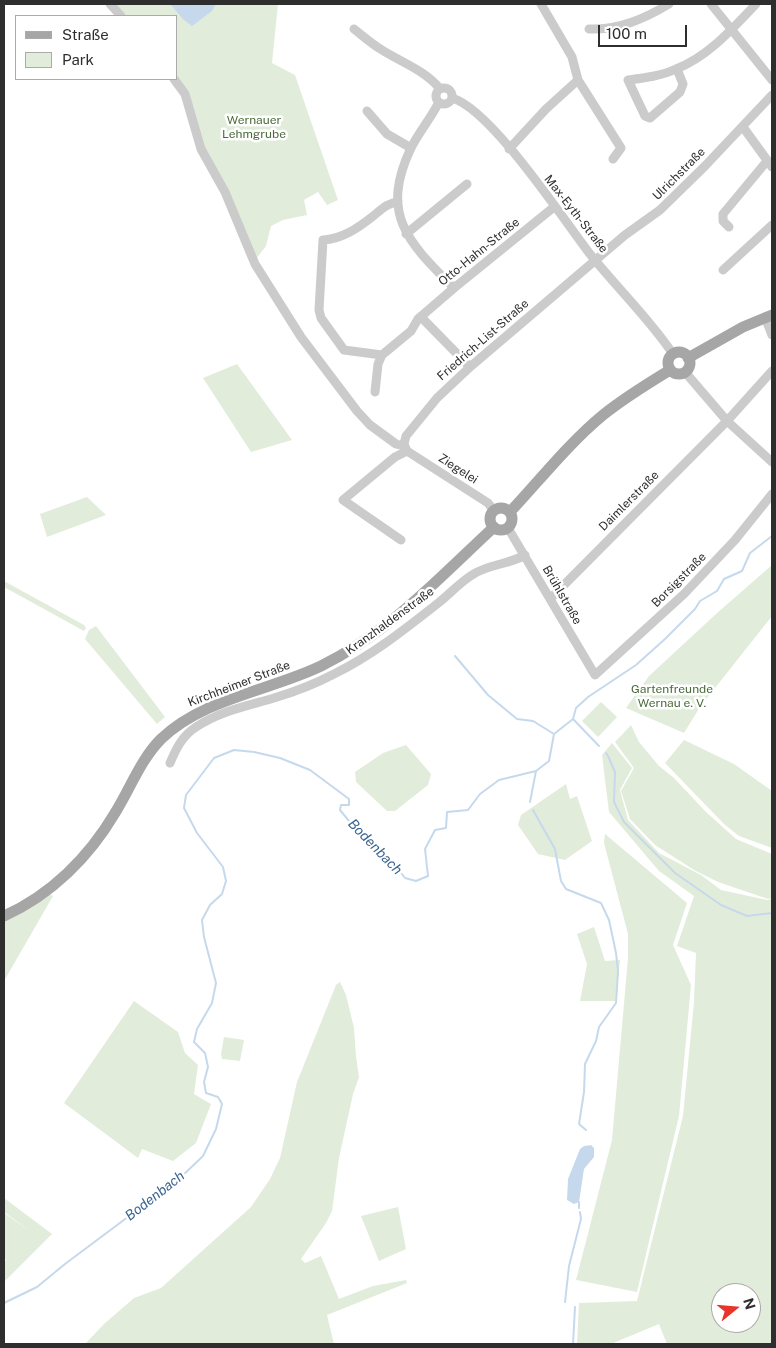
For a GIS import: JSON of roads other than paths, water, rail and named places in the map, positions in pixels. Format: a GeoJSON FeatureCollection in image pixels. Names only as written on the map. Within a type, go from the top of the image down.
{"type":"FeatureCollection","features":[{"type":"Feature","properties":{"kind":"main road"},"geometry":{"type":"LineString","coordinates":[[688,358],[743,327],[769,316]]}},
{"type":"Feature","properties":{"kind":"main road"},"geometry":{"type":"LineString","coordinates":[[679,352],[688,358],[689,367],[686,372],[677,374],[670,370],[668,360],[672,354],[679,352]]}},
{"type":"Feature","properties":{"kind":"main road"},"geometry":{"type":"LineString","coordinates":[[510,512],[602,416],[634,392],[670,370]]}},
{"type":"Feature","properties":{"kind":"main road"},"geometry":{"type":"LineString","coordinates":[[501,508],[510,512],[512,520],[508,528],[499,530],[494,527],[490,520],[494,511],[501,508]]}},
{"type":"Feature","properties":{"kind":"main road","name":"Kirchheimer Straße"},"geometry":{"type":"LineString","coordinates":[[4,916],[41,896],[79,860],[114,814],[147,758],[160,740],[174,728],[211,708],[321,666],[366,640],[409,606],[494,527]]}},
{"type":"Feature","properties":{"kind":"street"},"geometry":{"type":"LineString","coordinates":[[110,4],[120,15]]}},
{"type":"Feature","properties":{"kind":"street"},"geometry":{"type":"LineString","coordinates":[[541,4],[572,57],[578,80],[620,148],[613,158]]}},
{"type":"Feature","properties":{"kind":"street"},"geometry":{"type":"LineString","coordinates":[[589,28],[602,29],[624,25],[641,19],[669,4]]}},
{"type":"Feature","properties":{"kind":"street"},"geometry":{"type":"LineString","coordinates":[[711,4],[772,80]]}},
{"type":"Feature","properties":{"kind":"street"},"geometry":{"type":"LineString","coordinates":[[677,69],[683,84],[680,92],[650,118],[645,116],[628,80],[651,77],[677,69],[706,51],[731,30],[756,4]]}},
{"type":"Feature","properties":{"kind":"street"},"geometry":{"type":"LineString","coordinates":[[354,29],[384,51],[425,76],[440,89]]}},
{"type":"Feature","properties":{"kind":"street"},"geometry":{"type":"LineString","coordinates":[[764,71],[772,63]]}},
{"type":"Feature","properties":{"kind":"street","name":"Ziegelei"},"geometry":{"type":"LineString","coordinates":[[175,80],[185,94],[201,149],[225,192],[254,264],[301,337],[370,426],[488,503],[494,511]]}},
{"type":"Feature","properties":{"kind":"street"},"geometry":{"type":"LineString","coordinates":[[509,149],[546,109],[578,80]]}},
{"type":"Feature","properties":{"kind":"street"},"geometry":{"type":"LineString","coordinates":[[440,89],[449,89],[452,94],[450,102],[446,104],[439,102],[436,94],[440,89]]}},
{"type":"Feature","properties":{"kind":"street","name":"Ulrichstraße"},"geometry":{"type":"LineString","coordinates":[[596,260],[625,235],[660,210],[772,95]]}},
{"type":"Feature","properties":{"kind":"street","name":"Max-Eyth-Straße"},"geometry":{"type":"LineString","coordinates":[[452,98],[461,102],[488,124],[596,260],[662,337],[672,354]]}},
{"type":"Feature","properties":{"kind":"street"},"geometry":{"type":"LineString","coordinates":[[439,102],[411,148],[398,188],[398,202],[399,214],[406,234],[420,254],[454,288]]}},
{"type":"Feature","properties":{"kind":"street"},"geometry":{"type":"LineString","coordinates":[[367,111],[387,134],[411,148]]}},
{"type":"Feature","properties":{"kind":"street"},"geometry":{"type":"LineString","coordinates":[[729,227],[723,221],[723,214],[770,164],[743,126]]}},
{"type":"Feature","properties":{"kind":"street"},"geometry":{"type":"LineString","coordinates":[[406,234],[467,184]]}},
{"type":"Feature","properties":{"kind":"street"},"geometry":{"type":"LineString","coordinates":[[375,392],[378,364],[382,355],[344,350],[321,318],[319,310],[323,240],[337,238],[349,233],[388,204],[398,202]]}},
{"type":"Feature","properties":{"kind":"street","name":"Otto-Hahn-Straße"},"geometry":{"type":"LineString","coordinates":[[382,355],[411,331],[421,317],[454,288],[554,207]]}},
{"type":"Feature","properties":{"kind":"street"},"geometry":{"type":"LineString","coordinates":[[723,270],[772,226]]}},
{"type":"Feature","properties":{"kind":"street","name":"Friedrich-List-Straße"},"geometry":{"type":"LineString","coordinates":[[405,448],[406,436],[437,398],[470,367],[596,260]]}},
{"type":"Feature","properties":{"kind":"street"},"geometry":{"type":"LineString","coordinates":[[769,316],[772,335]]}},
{"type":"Feature","properties":{"kind":"street"},"geometry":{"type":"LineString","coordinates":[[421,317],[470,367]]}},
{"type":"Feature","properties":{"kind":"street","name":"Daimlerstraße"},"geometry":{"type":"LineString","coordinates":[[550,599],[726,421],[772,371]]}},
{"type":"Feature","properties":{"kind":"street"},"geometry":{"type":"LineString","coordinates":[[686,372],[693,384],[726,421],[772,462]]}},
{"type":"Feature","properties":{"kind":"street"},"geometry":{"type":"LineString","coordinates":[[400,540],[344,500],[405,448]]}},
{"type":"Feature","properties":{"kind":"street","name":"Borsigstraße"},"geometry":{"type":"LineString","coordinates":[[595,675],[684,594],[735,540],[772,494]]}},
{"type":"Feature","properties":{"kind":"street","name":"Brühlstraße"},"geometry":{"type":"LineString","coordinates":[[508,528],[595,675]]}},
{"type":"Feature","properties":{"kind":"street","name":"Kranzhaldenstraße"},"geometry":{"type":"LineString","coordinates":[[170,763],[183,738],[196,727],[218,716],[305,687],[359,661],[439,603],[472,575],[487,567],[525,555]]}},
{"type":"Feature","properties":{"kind":"water"},"geometry":{"type":"Polygon","coordinates":[[[170,4],[216,4],[212,11],[192,26],[170,4]]]}},
{"type":"Feature","properties":{"kind":"water"},"geometry":{"type":"Polygon","coordinates":[[[591,1145],[594,1148],[594,1157],[584,1169],[579,1202],[574,1204],[567,1200],[568,1179],[580,1149],[591,1145]]]}},
{"type":"Feature","properties":{"kind":"waterway","name":"Bodenbach"},"geometry":{"type":"LineString","coordinates":[[4,1303],[37,1287],[180,1178],[203,1156],[216,1129],[222,1104],[218,1097],[206,1093],[204,1082],[208,1067],[205,1053],[194,1042],[197,1029],[212,1003],[216,983],[204,937],[202,920],[210,905],[222,894],[226,881],[223,867],[197,833],[184,808],[186,795],[214,758],[234,750],[254,752],[280,758],[310,770],[349,799],[349,805],[341,805],[340,810],[363,838],[388,856],[405,878],[416,881],[428,876],[425,849],[435,830],[446,828],[447,812],[468,810],[480,794],[499,780],[536,771],[549,761],[554,734],[573,719],[576,708],[588,697],[636,665],[665,639],[695,609],[700,601],[717,591],[724,579],[742,571],[750,553],[772,536]]}},
{"type":"Feature","properties":{"kind":"waterway"},"geometry":{"type":"LineString","coordinates":[[455,656],[488,695],[517,719],[533,721],[554,734]]}},
{"type":"Feature","properties":{"kind":"waterway"},"geometry":{"type":"LineString","coordinates":[[573,719],[599,746]]}},
{"type":"Feature","properties":{"kind":"waterway"},"geometry":{"type":"LineString","coordinates":[[606,753],[615,772],[614,802],[624,822],[675,873],[721,905],[747,916],[772,913]]}},
{"type":"Feature","properties":{"kind":"waterway"},"geometry":{"type":"LineString","coordinates":[[530,802],[536,771]]}},
{"type":"Feature","properties":{"kind":"waterway"},"geometry":{"type":"LineString","coordinates":[[533,810],[555,849],[561,881],[566,889],[601,903],[609,920],[616,953],[618,971],[616,1003],[599,1027],[596,1041],[585,1064],[584,1092],[579,1124],[586,1130]]}},
{"type":"Feature","properties":{"kind":"waterway"},"geometry":{"type":"LineString","coordinates":[[579,1202],[579,1208]]}},
{"type":"Feature","properties":{"kind":"waterway"},"geometry":{"type":"LineString","coordinates":[[565,1302],[569,1266],[581,1219],[580,1212]]}},
{"type":"Feature","properties":{"kind":"waterway"},"geometry":{"type":"LineString","coordinates":[[573,1344],[575,1307]]}},
{"type":"Feature","properties":{"kind":"park label","name":"Wernauer Lehmgrube"},"geometry":{"type":"Point","coordinates":[254,127]}},
{"type":"Feature","properties":{"kind":"park label","name":"Gartenfreunde Wernau e. V."},"geometry":{"type":"Point","coordinates":[672,696]}}]}
